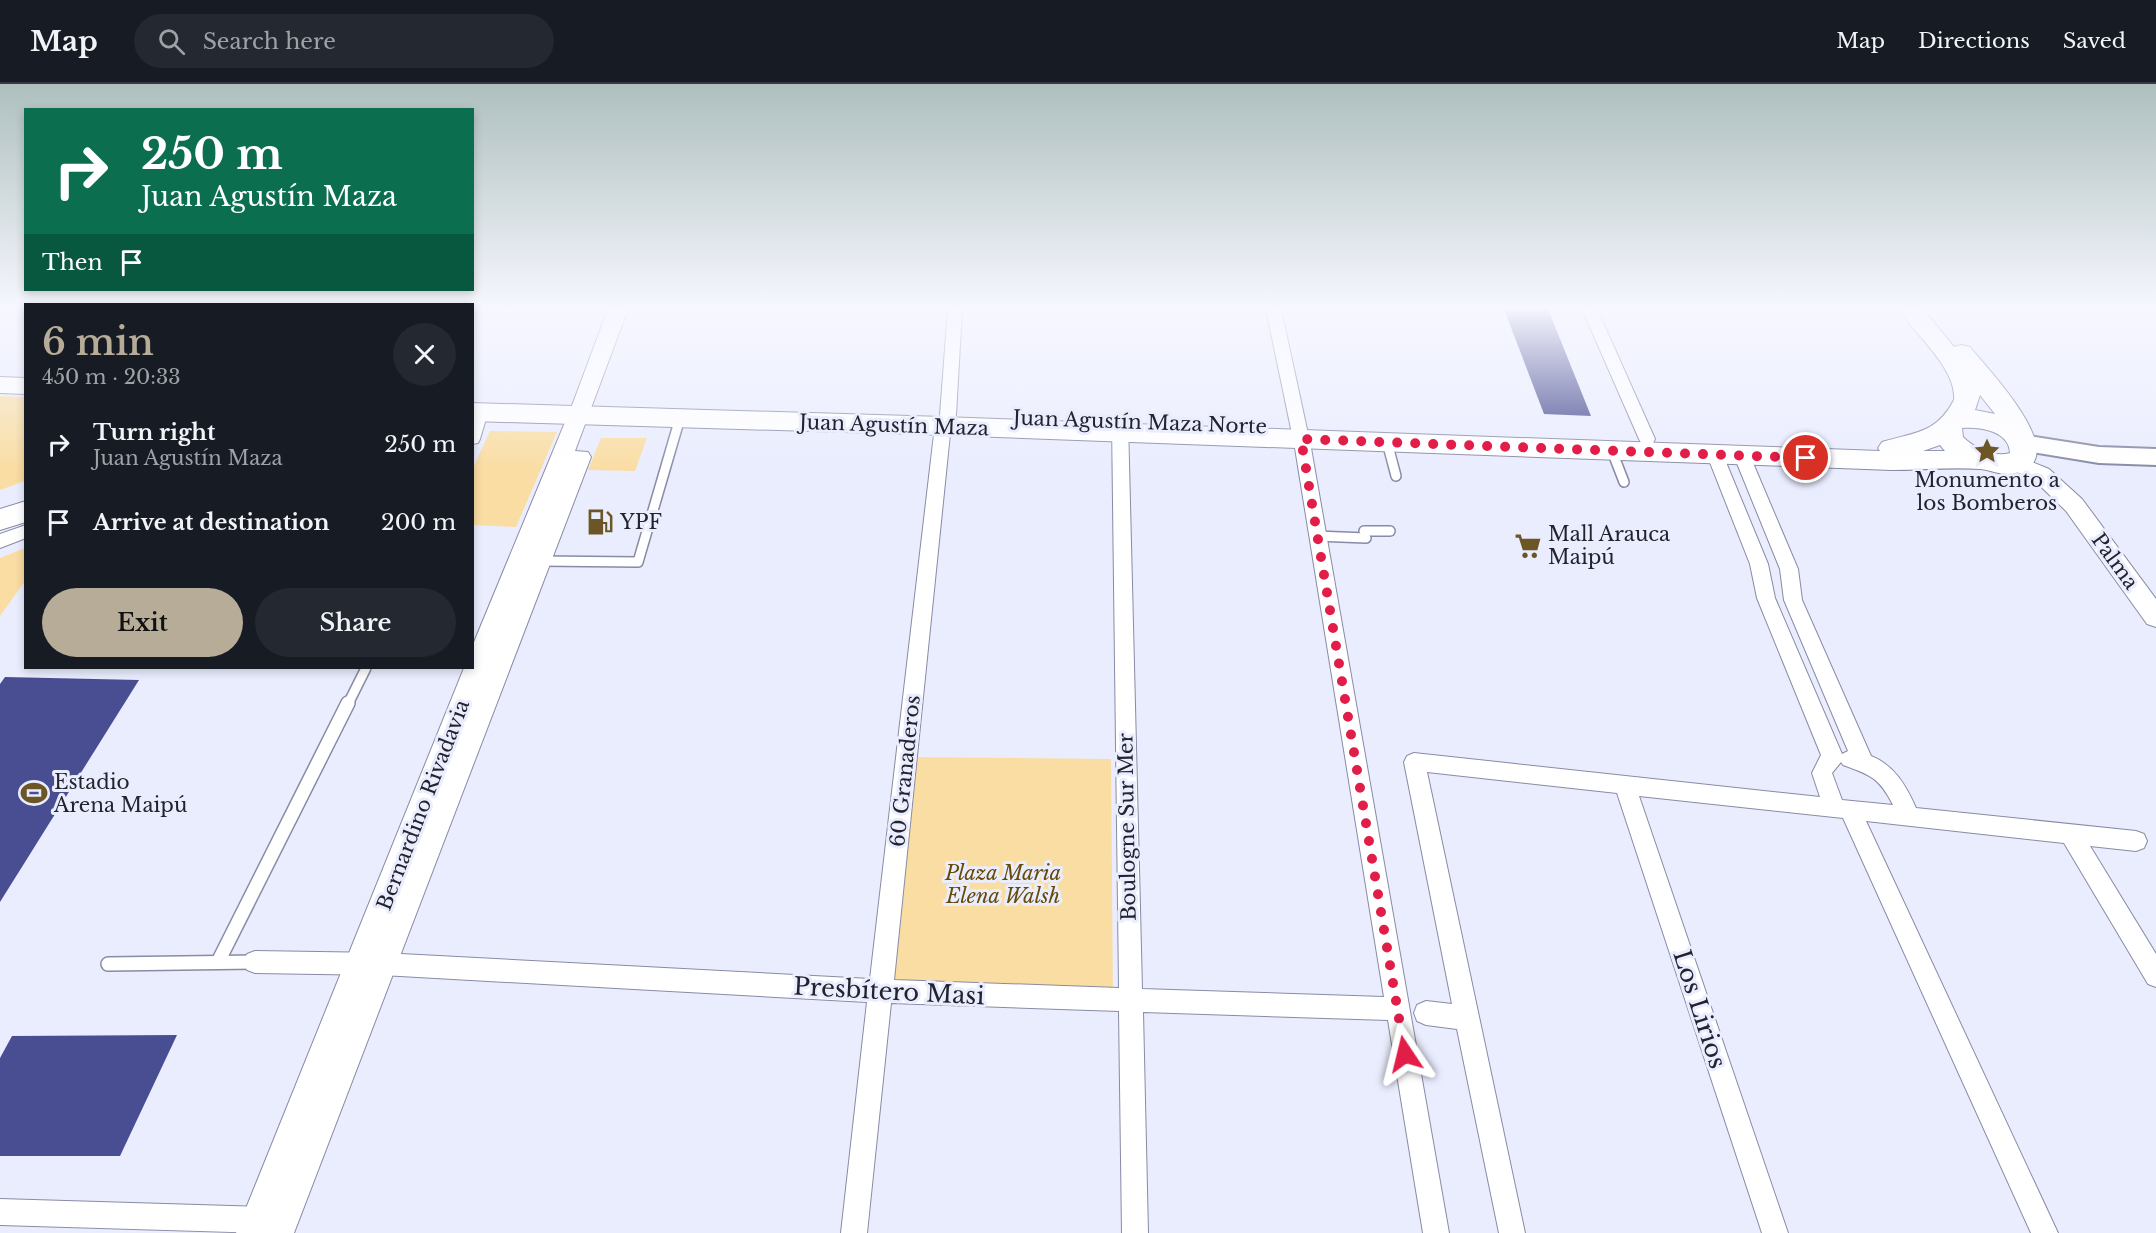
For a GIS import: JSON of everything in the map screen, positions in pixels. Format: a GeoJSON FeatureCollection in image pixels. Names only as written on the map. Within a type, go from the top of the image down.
{"type":"FeatureCollection","features":[{"type":"Feature","properties":{"kind":"main road"},"geometry":{"type":"LineString","coordinates":[[1952,363],[1966,388],[1968,401],[1963,412],[1950,426],[1950,438],[1956,446],[1980,460],[1993,464],[2029,451],[2156,457]]}},
{"type":"Feature","properties":{"kind":"main road","name":"Palma"},"geometry":{"type":"LineString","coordinates":[[1966,363],[2029,451]]}},
{"type":"Feature","properties":{"kind":"main road"},"geometry":{"type":"LineString","coordinates":[[0,386],[24,386]]}},
{"type":"Feature","properties":{"kind":"main road","name":"Juan Agustín Maza"},"geometry":{"type":"LineString","coordinates":[[475,408],[590,409],[680,418],[945,421],[1300,433],[1386,442],[1742,456],[1892,461],[1980,460]]}},
{"type":"Feature","properties":{"kind":"main road"},"geometry":{"type":"LineString","coordinates":[[590,409],[945,421]]}},
{"type":"Feature","properties":{"kind":"main road"},"geometry":{"type":"LineString","coordinates":[[1300,433],[1647,439],[1886,449],[1920,443],[1969,418],[1991,421],[2012,432],[2029,451]]}},
{"type":"Feature","properties":{"kind":"main road"},"geometry":{"type":"LineString","coordinates":[[0,501],[24,493]]}},
{"type":"Feature","properties":{"kind":"main road"},"geometry":{"type":"LineString","coordinates":[[0,520],[24,512]]}},
{"type":"Feature","properties":{"kind":"street","name":"Bernardino Rivadavia"},"geometry":{"type":"LineString","coordinates":[[590,409],[603,363]]}},
{"type":"Feature","properties":{"kind":"street","name":"Bernardino Rivadavia"},"geometry":{"type":"LineString","coordinates":[[267,1226],[609,363]]}},
{"type":"Feature","properties":{"kind":"street","name":"60 Granaderos"},"geometry":{"type":"LineString","coordinates":[[854,1233],[950,363]]}},
{"type":"Feature","properties":{"kind":"street"},"geometry":{"type":"LineString","coordinates":[[1285,363],[1300,433],[1436,1233]]}},
{"type":"Feature","properties":{"kind":"street"},"geometry":{"type":"LineString","coordinates":[[1613,363],[1647,439]]}},
{"type":"Feature","properties":{"kind":"street","name":"Boulogne Sur Mer"},"geometry":{"type":"LineString","coordinates":[[1121,428],[1136,1233]]}},
{"type":"Feature","properties":{"kind":"street","name":"Palma"},"geometry":{"type":"LineString","coordinates":[[2029,451],[2041,474],[2074,505],[2156,617]]}},
{"type":"Feature","properties":{"kind":"street","name":"Palma"},"geometry":{"type":"LineString","coordinates":[[2029,451],[2068,491],[2074,505]]}},
{"type":"Feature","properties":{"kind":"street"},"geometry":{"type":"LineString","coordinates":[[1715,455],[1759,564],[1766,598],[1833,758]]}},
{"type":"Feature","properties":{"kind":"street"},"geometry":{"type":"LineString","coordinates":[[1742,456],[1789,569],[1793,600],[1863,762]]}},
{"type":"Feature","properties":{"kind":"street"},"geometry":{"type":"LineString","coordinates":[[0,541],[24,532]]}},
{"type":"Feature","properties":{"kind":"street"},"geometry":{"type":"LineString","coordinates":[[1909,816],[1892,782],[1879,769],[1863,762],[1833,758],[1827,763],[1822,773],[1842,808],[2045,1233]]}},
{"type":"Feature","properties":{"kind":"street"},"geometry":{"type":"LineString","coordinates":[[1512,1233],[1414,762],[2136,841]]}},
{"type":"Feature","properties":{"kind":"street","name":"Los Lirios"},"geometry":{"type":"LineString","coordinates":[[1625,785],[1775,1233]]}},
{"type":"Feature","properties":{"kind":"street"},"geometry":{"type":"LineString","coordinates":[[2071,834],[2156,976]]}},
{"type":"Feature","properties":{"kind":"street","name":"Presbítero Masi"},"geometry":{"type":"LineString","coordinates":[[255,962],[371,965],[881,991],[1397,1009]]}},
{"type":"Feature","properties":{"kind":"street"},"geometry":{"type":"LineString","coordinates":[[1426,1013],[1468,1018]]}},
{"type":"Feature","properties":{"kind":"street"},"geometry":{"type":"LineString","coordinates":[[0,1212],[94,1224],[267,1226]]}},
{"type":"Feature","properties":{"kind":"lane"},"geometry":{"type":"LineString","coordinates":[[530,561],[638,562],[680,418]]}},
{"type":"Feature","properties":{"kind":"lane"},"geometry":{"type":"LineString","coordinates":[[1386,442],[1396,476]]}},
{"type":"Feature","properties":{"kind":"lane"},"geometry":{"type":"LineString","coordinates":[[1612,451],[1624,482]]}},
{"type":"Feature","properties":{"kind":"lane"},"geometry":{"type":"LineString","coordinates":[[1317,536],[1390,531]]}},
{"type":"Feature","properties":{"kind":"lane"},"geometry":{"type":"LineString","coordinates":[[218,962],[365,669]]}},
{"type":"Feature","properties":{"kind":"lane"},"geometry":{"type":"LineString","coordinates":[[108,964],[255,962]]}},
{"type":"Feature","properties":{"kind":"green space"},"geometry":{"type":"Polygon","coordinates":[[[0,396],[24,397],[24,481],[0,490],[0,396]]]}},
{"type":"Feature","properties":{"kind":"green space"},"geometry":{"type":"Polygon","coordinates":[[[490,431],[557,432],[516,527],[474,525],[474,466],[490,431]]]}},
{"type":"Feature","properties":{"kind":"green space"},"geometry":{"type":"Polygon","coordinates":[[[601,438],[647,438],[635,471],[588,470],[601,438]]]}},
{"type":"Feature","properties":{"kind":"green space"},"geometry":{"type":"Polygon","coordinates":[[[24,548],[24,582],[0,616],[0,558],[24,548]]]}},
{"type":"Feature","properties":{"kind":"green space","name":"Plaza Maria Elena Walsh"},"geometry":{"type":"Polygon","coordinates":[[[906,757],[1111,759],[1113,1000],[881,991],[906,757]]]}},
{"type":"Feature","properties":{"kind":"building"},"geometry":{"type":"Polygon","coordinates":[[[1524,363],[1570,363],[1591,416],[1544,414],[1524,363]]]}},
{"type":"Feature","properties":{"kind":"building","name":"Estadio Arena Maipú"},"geometry":{"type":"Polygon","coordinates":[[[5,677],[139,680],[0,902],[0,684],[5,677]]]}},
{"type":"Feature","properties":{"kind":"building"},"geometry":{"type":"Polygon","coordinates":[[[177,1035],[120,1156],[0,1156],[0,1058],[12,1036],[177,1035]]]}},
{"type":"Feature","properties":{"kind":"place","name":"Monumento a los Bomberos"},"geometry":{"type":"Point","coordinates":[1987,451]}},
{"type":"Feature","properties":{"kind":"place","name":"YPF"},"geometry":{"type":"Point","coordinates":[600,522]}},
{"type":"Feature","properties":{"kind":"place","name":"Mall Arauca Maipú"},"geometry":{"type":"Point","coordinates":[1528,546]}},
{"type":"Feature","properties":{"kind":"place","name":"Estadio Arena Maipú"},"geometry":{"type":"Point","coordinates":[34,793]}},
{"type":"Feature","properties":{"kind":"route"},"geometry":{"type":"LineString","coordinates":[[1405,1054],[1301,439],[1806,458]]}}]}
